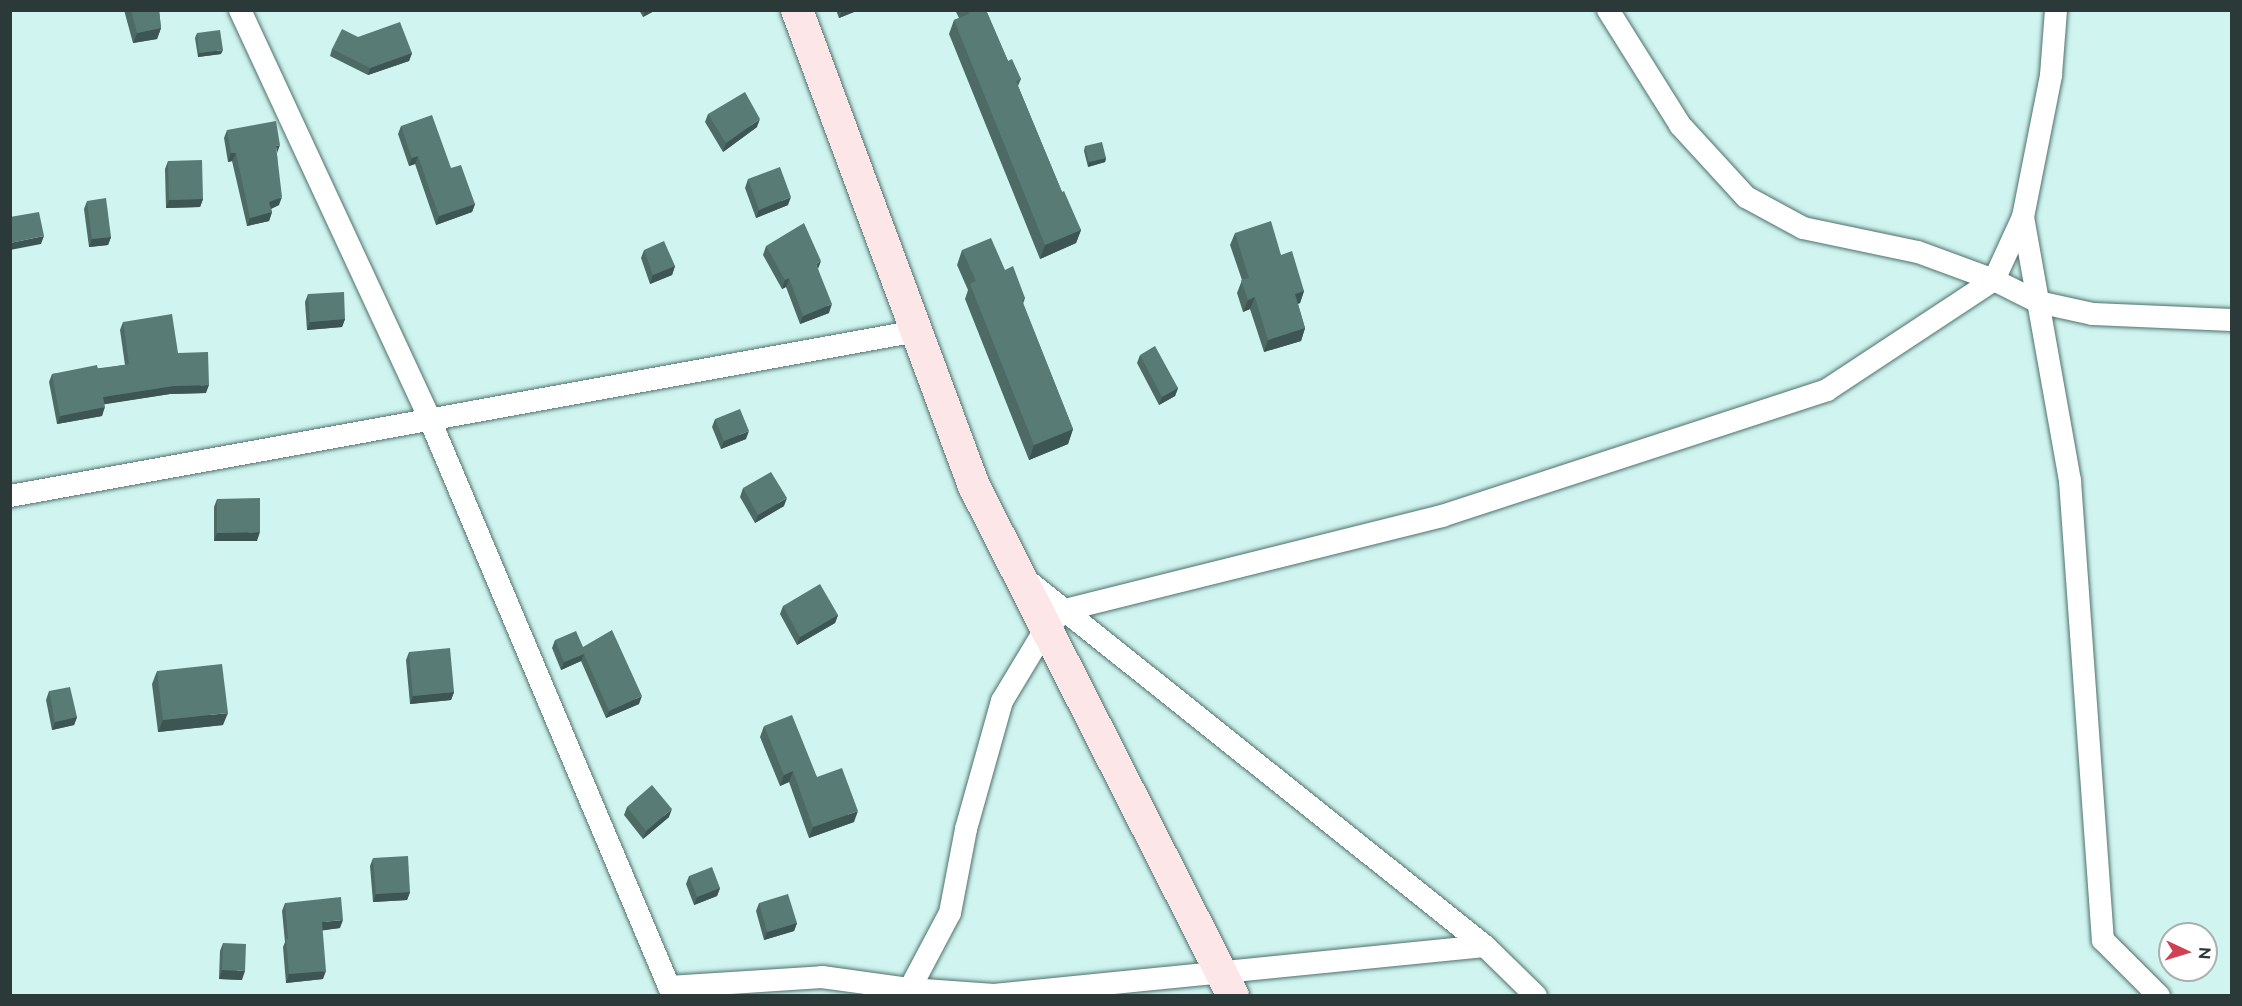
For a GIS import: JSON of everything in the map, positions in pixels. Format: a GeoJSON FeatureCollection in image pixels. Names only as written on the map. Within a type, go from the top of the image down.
{"type":"FeatureCollection","features":[{"type":"Feature","properties":{"kind":"main road"},"geometry":{"type":"LineString","coordinates":[[797,10],[974,486],[1018,573],[1055,619],[1227,984]]}},
{"type":"Feature","properties":{"kind":"street"},"geometry":{"type":"LineString","coordinates":[[240,10],[430,420],[671,991],[822,976],[908,992],[994,994],[1227,984],[1485,946]]}},
{"type":"Feature","properties":{"kind":"street"},"geometry":{"type":"LineString","coordinates":[[1608,10],[1680,125],[1746,197],[1803,228],[1918,252],[1994,280],[2038,302],[2093,314],[2232,320]]}},
{"type":"Feature","properties":{"kind":"street"},"geometry":{"type":"LineString","coordinates":[[908,992],[950,913],[966,829],[1002,701],[1055,619],[1442,516],[1827,390],[1994,280],[2023,217],[2051,75],[2056,10]]}},
{"type":"Feature","properties":{"kind":"street"},"geometry":{"type":"LineString","coordinates":[[2023,217],[2070,481],[2103,940],[2159,996]]}},
{"type":"Feature","properties":{"kind":"street"},"geometry":{"type":"LineString","coordinates":[[10,496],[916,331]]}},
{"type":"Feature","properties":{"kind":"street"},"geometry":{"type":"LineString","coordinates":[[1055,619],[1485,946],[1536,996]]}},
{"type":"Feature","properties":{"kind":"building"},"geometry":{"type":"Polygon","coordinates":[[[131,10],[159,10],[161,28],[137,33],[131,10]]]}},
{"type":"Feature","properties":{"kind":"building"},"geometry":{"type":"Polygon","coordinates":[[[967,10],[986,10],[1008,61],[1012,59],[1021,79],[1016,81],[1062,192],[1064,191],[1081,230],[1045,245],[954,20],[969,14],[967,10]]]}},
{"type":"Feature","properties":{"kind":"building"},"geometry":{"type":"Polygon","coordinates":[[[400,22],[412,53],[370,68],[332,49],[342,29],[358,37],[400,22]]]}},
{"type":"Feature","properties":{"kind":"building"},"geometry":{"type":"Polygon","coordinates":[[[220,30],[223,50],[199,53],[197,33],[220,30]]]}},
{"type":"Feature","properties":{"kind":"building"},"geometry":{"type":"Polygon","coordinates":[[[745,92],[760,119],[726,143],[708,114],[745,92]]]}},
{"type":"Feature","properties":{"kind":"building"},"geometry":{"type":"Polygon","coordinates":[[[432,115],[451,168],[461,165],[475,204],[439,216],[418,156],[412,158],[401,126],[432,115]]]}},
{"type":"Feature","properties":{"kind":"building"},"geometry":{"type":"Polygon","coordinates":[[[276,121],[280,145],[276,146],[282,197],[269,202],[272,212],[250,218],[236,153],[231,153],[227,130],[276,121]]]}},
{"type":"Feature","properties":{"kind":"building"},"geometry":{"type":"Polygon","coordinates":[[[1102,142],[1106,158],[1089,162],[1085,146],[1102,142]]]}},
{"type":"Feature","properties":{"kind":"building"},"geometry":{"type":"Polygon","coordinates":[[[202,160],[203,199],[169,200],[168,161],[202,160]]]}},
{"type":"Feature","properties":{"kind":"building"},"geometry":{"type":"Polygon","coordinates":[[[780,167],[791,197],[759,210],[748,179],[780,167]]]}},
{"type":"Feature","properties":{"kind":"building"},"geometry":{"type":"Polygon","coordinates":[[[106,198],[111,237],[92,239],[87,201],[106,198]]]}},
{"type":"Feature","properties":{"kind":"building"},"geometry":{"type":"Polygon","coordinates":[[[39,212],[44,236],[10,243],[10,217],[39,212]]]}},
{"type":"Feature","properties":{"kind":"building"},"geometry":{"type":"Polygon","coordinates":[[[1271,221],[1281,255],[1292,251],[1304,291],[1295,294],[1305,328],[1268,340],[1255,297],[1248,300],[1241,280],[1249,278],[1235,233],[1271,221]]]}},
{"type":"Feature","properties":{"kind":"building"},"geometry":{"type":"Polygon","coordinates":[[[804,223],[821,261],[816,264],[832,304],[803,316],[789,278],[785,280],[766,246],[804,223]]]}},
{"type":"Feature","properties":{"kind":"building"},"geometry":{"type":"Polygon","coordinates":[[[991,238],[1005,270],[1013,266],[1025,298],[1022,300],[1073,429],[1034,445],[970,284],[976,281],[962,250],[991,238]]]}},
{"type":"Feature","properties":{"kind":"building"},"geometry":{"type":"Polygon","coordinates":[[[664,241],[675,266],[653,275],[644,250],[664,241]]]}},
{"type":"Feature","properties":{"kind":"building"},"geometry":{"type":"Polygon","coordinates":[[[344,292],[345,319],[310,322],[308,294],[344,292]]]}},
{"type":"Feature","properties":{"kind":"building"},"geometry":{"type":"Polygon","coordinates":[[[172,314],[178,353],[208,352],[209,385],[173,386],[103,397],[105,407],[60,416],[52,374],[97,365],[98,369],[129,364],[123,322],[172,314]]]}},
{"type":"Feature","properties":{"kind":"building"},"geometry":{"type":"Polygon","coordinates":[[[1155,346],[1178,388],[1162,397],[1140,355],[1155,346]]]}},
{"type":"Feature","properties":{"kind":"building"},"geometry":{"type":"Polygon","coordinates":[[[740,409],[749,431],[724,441],[715,419],[740,409]]]}},
{"type":"Feature","properties":{"kind":"building"},"geometry":{"type":"Polygon","coordinates":[[[771,472],[787,498],[758,515],[743,488],[771,472]]]}},
{"type":"Feature","properties":{"kind":"building"},"geometry":{"type":"Polygon","coordinates":[[[260,498],[260,532],[217,533],[217,499],[260,498]]]}},
{"type":"Feature","properties":{"kind":"building"},"geometry":{"type":"Polygon","coordinates":[[[820,584],[838,615],[800,637],[783,606],[820,584]]]}},
{"type":"Feature","properties":{"kind":"building"},"geometry":{"type":"Polygon","coordinates":[[[612,630],[642,696],[609,711],[584,654],[564,662],[555,640],[576,631],[583,647],[612,630]]]}},
{"type":"Feature","properties":{"kind":"building"},"geometry":{"type":"Polygon","coordinates":[[[450,648],[454,692],[413,696],[409,652],[450,648]]]}},
{"type":"Feature","properties":{"kind":"building"},"geometry":{"type":"Polygon","coordinates":[[[222,664],[228,713],[163,720],[157,671],[222,664]]]}},
{"type":"Feature","properties":{"kind":"building"},"geometry":{"type":"Polygon","coordinates":[[[70,687],[77,717],[55,722],[49,691],[70,687]]]}},
{"type":"Feature","properties":{"kind":"building"},"geometry":{"type":"Polygon","coordinates":[[[792,715],[817,777],[842,768],[858,811],[813,827],[793,771],[784,775],[764,726],[792,715]]]}},
{"type":"Feature","properties":{"kind":"building"},"geometry":{"type":"Polygon","coordinates":[[[652,785],[672,809],[646,831],[627,807],[652,785]]]}},
{"type":"Feature","properties":{"kind":"building"},"geometry":{"type":"Polygon","coordinates":[[[408,856],[410,892],[376,894],[373,858],[408,856]]]}},
{"type":"Feature","properties":{"kind":"building"},"geometry":{"type":"Polygon","coordinates":[[[712,867],[720,888],[697,897],[689,876],[712,867]]]}},
{"type":"Feature","properties":{"kind":"building"},"geometry":{"type":"Polygon","coordinates":[[[788,894],[797,923],[767,932],[759,903],[788,894]]]}},
{"type":"Feature","properties":{"kind":"building"},"geometry":{"type":"Polygon","coordinates":[[[341,897],[343,920],[322,922],[326,971],[289,974],[285,903],[341,897]]]}},
{"type":"Feature","properties":{"kind":"building"},"geometry":{"type":"Polygon","coordinates":[[[223,943],[246,944],[245,971],[222,970],[223,943]]]}}]}
